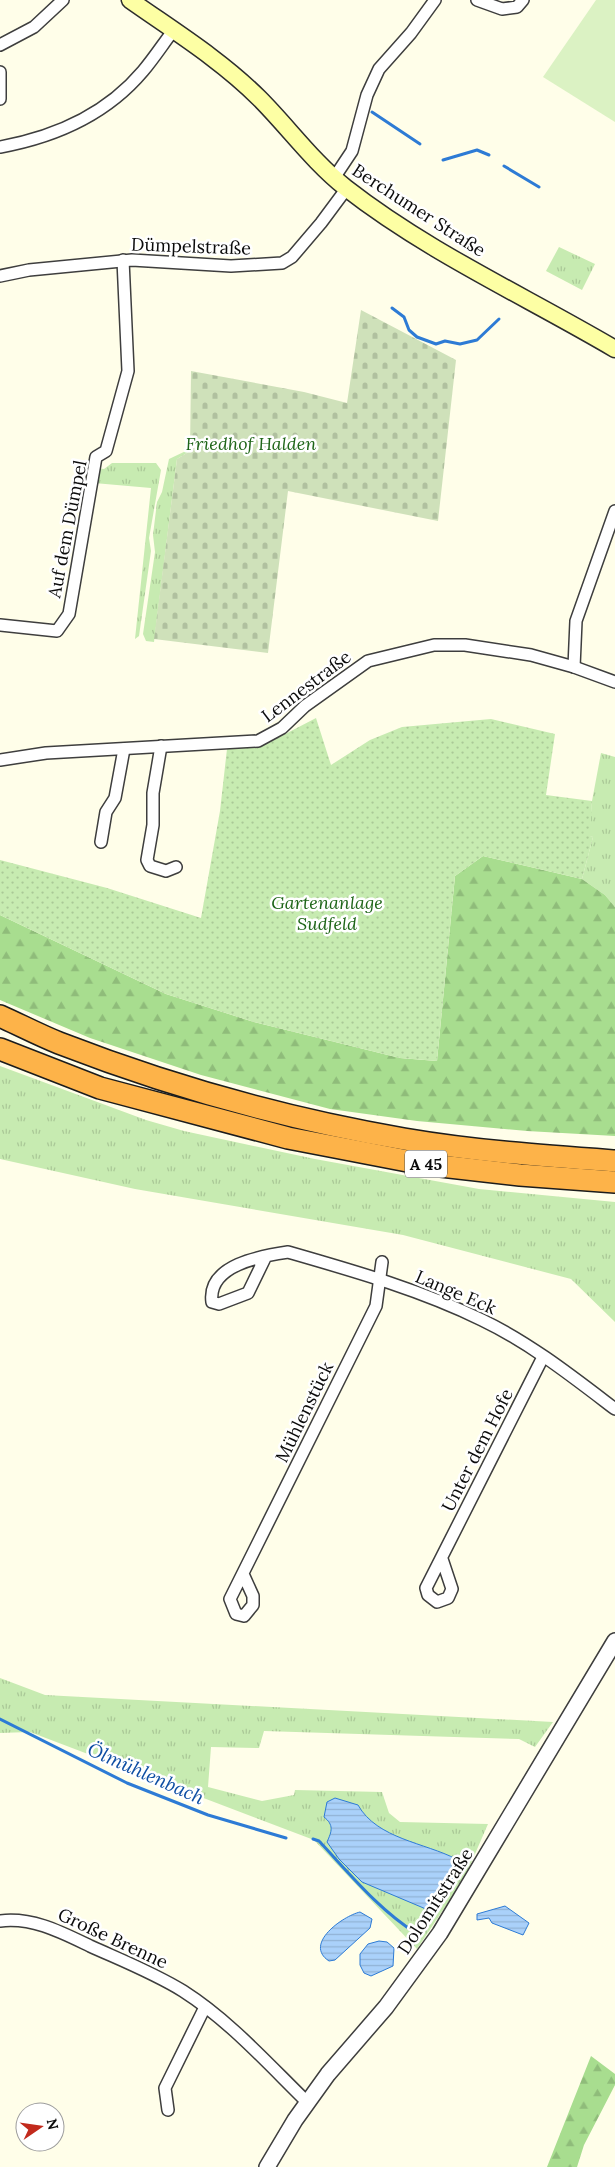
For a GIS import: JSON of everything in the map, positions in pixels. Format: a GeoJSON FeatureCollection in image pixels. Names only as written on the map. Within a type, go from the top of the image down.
{"type":"FeatureCollection","features":[{"type":"Feature","properties":{"kind":"highway","name":"A 45"},"geometry":{"type":"LineString","coordinates":[[5,1018],[58,1042],[141,1071],[246,1104],[316,1121],[405,1139],[479,1150],[615,1161]]}},
{"type":"Feature","properties":{"kind":"highway","name":"A 45"},"geometry":{"type":"LineString","coordinates":[[0,1049],[100,1088],[288,1138],[424,1164],[520,1175],[615,1182]]}},
{"type":"Feature","properties":{"kind":"main road","name":"Berchumer Straße"},"geometry":{"type":"LineString","coordinates":[[130,0],[231,72],[341,183],[440,250],[615,348]]}},
{"type":"Feature","properties":{"kind":"street"},"geometry":{"type":"LineString","coordinates":[[0,45],[34,27],[63,0]]}},
{"type":"Feature","properties":{"kind":"street","name":"Dümpelstraße"},"geometry":{"type":"LineString","coordinates":[[0,276],[29,270],[123,260],[231,266],[282,263],[292,257],[305,241],[341,183],[367,95],[379,70],[435,0]]}},
{"type":"Feature","properties":{"kind":"street"},"geometry":{"type":"LineString","coordinates":[[477,0],[502,9],[517,7],[523,0]]}},
{"type":"Feature","properties":{"kind":"street"},"geometry":{"type":"LineString","coordinates":[[0,147],[50,135],[98,111],[133,82],[173,30]]}},
{"type":"Feature","properties":{"kind":"street"},"geometry":{"type":"LineString","coordinates":[[0,72],[0,99]]}},
{"type":"Feature","properties":{"kind":"street","name":"Auf dem Dümpel"},"geometry":{"type":"LineString","coordinates":[[0,625],[57,631],[69,614],[96,457],[106,451],[128,371],[123,260]]}},
{"type":"Feature","properties":{"kind":"street"},"geometry":{"type":"LineString","coordinates":[[574,667],[576,621],[615,511]]}},
{"type":"Feature","properties":{"kind":"street","name":"Lennestraße"},"geometry":{"type":"LineString","coordinates":[[0,760],[46,753],[258,741],[282,728],[305,706],[368,661],[424,647],[448,644],[530,655],[574,667],[615,682]]}},
{"type":"Feature","properties":{"kind":"street"},"geometry":{"type":"LineString","coordinates":[[161,746],[153,793],[154,825],[147,860],[150,866],[166,870],[176,867]]}},
{"type":"Feature","properties":{"kind":"street"},"geometry":{"type":"LineString","coordinates":[[101,842],[106,812],[115,798],[124,749]]}},
{"type":"Feature","properties":{"kind":"street","name":"Lange Eck"},"geometry":{"type":"LineString","coordinates":[[265,1258],[248,1293],[219,1304],[212,1302],[213,1287],[216,1279],[225,1270],[265,1258],[288,1252],[436,1299],[483,1320],[543,1357],[615,1409]]}},
{"type":"Feature","properties":{"kind":"street","name":"Mühlenstück"},"geometry":{"type":"LineString","coordinates":[[243,1574],[376,1306],[382,1262]]}},
{"type":"Feature","properties":{"kind":"street","name":"Unter dem Hofe"},"geometry":{"type":"LineString","coordinates":[[442,1559],[543,1357]]}},
{"type":"Feature","properties":{"kind":"street","name":"Dolomitstraße"},"geometry":{"type":"LineString","coordinates":[[267,2167],[328,2074],[386,2007],[440,1934],[615,1641]]}},
{"type":"Feature","properties":{"kind":"street","name":"Große Brenne"},"geometry":{"type":"LineString","coordinates":[[0,1920],[21,1920],[48,1926],[160,1978],[205,2007],[231,2028],[308,2103]]}},
{"type":"Feature","properties":{"kind":"street"},"geometry":{"type":"LineString","coordinates":[[168,2110],[165,2088],[205,2007]]}},
{"type":"Feature","properties":{"kind":"green space"},"geometry":{"type":"Polygon","coordinates":[[[596,0],[615,0],[615,122],[543,77],[596,0]]]}},
{"type":"Feature","properties":{"kind":"green space"},"geometry":{"type":"Polygon","coordinates":[[[559,247],[595,264],[582,290],[546,271],[559,247]]]}},
{"type":"Feature","properties":{"kind":"green space","name":"Friedhof Halden"},"geometry":{"type":"Polygon","coordinates":[[[361,310],[456,360],[438,521],[288,491],[268,653],[154,639],[177,459],[190,451],[191,371],[304,392],[347,403],[361,310]]]}},
{"type":"Feature","properties":{"kind":"green space"},"geometry":{"type":"Polygon","coordinates":[[[190,449],[190,451],[177,459],[154,642],[146,641],[143,634],[155,552],[153,535],[157,502],[162,492],[169,459],[190,449]]]}},
{"type":"Feature","properties":{"kind":"green space"},"geometry":{"type":"Polygon","coordinates":[[[112,463],[156,463],[161,470],[149,538],[151,551],[139,636],[135,639],[151,488],[94,483],[96,468],[104,469],[112,463]]]}},
{"type":"Feature","properties":{"kind":"green space","name":"Gartenanlage Sudfeld"},"geometry":{"type":"Polygon","coordinates":[[[316,718],[331,765],[370,740],[402,727],[491,719],[555,734],[546,795],[592,801],[590,836],[593,837],[582,879],[483,856],[455,876],[437,1061],[400,1058],[254,1022],[166,994],[0,915],[0,860],[107,888],[201,918],[220,811],[227,749],[257,747],[316,718]]]}},
{"type":"Feature","properties":{"kind":"green space"},"geometry":{"type":"Polygon","coordinates":[[[601,753],[615,757],[615,907],[605,895],[582,879],[593,837],[589,836],[592,801],[601,753]]]}},
{"type":"Feature","properties":{"kind":"green space"},"geometry":{"type":"Polygon","coordinates":[[[483,856],[582,879],[605,895],[615,907],[615,1136],[527,1131],[417,1121],[330,1109],[201,1075],[90,1038],[0,1000],[0,915],[166,994],[254,1022],[400,1058],[437,1061],[455,876],[483,856]]]}},
{"type":"Feature","properties":{"kind":"green space"},"geometry":{"type":"Polygon","coordinates":[[[0,1066],[146,1120],[184,1131],[315,1159],[479,1189],[615,1202],[615,1322],[571,1279],[403,1235],[135,1189],[0,1159],[0,1066]]]}},
{"type":"Feature","properties":{"kind":"green space"},"geometry":{"type":"Polygon","coordinates":[[[0,1678],[45,1695],[553,1722],[535,1747],[519,1739],[264,1731],[259,1748],[211,1747],[208,1787],[262,1801],[294,1795],[295,1790],[382,1792],[389,1813],[400,1822],[488,1824],[465,1877],[417,1949],[314,1840],[30,1732],[0,1733],[0,1678]],[[358,1805],[331,1822],[339,1859],[446,1890],[458,1873],[456,1859],[389,1833],[377,1826],[358,1805]]]}},
{"type":"Feature","properties":{"kind":"green space"},"geometry":{"type":"Polygon","coordinates":[[[591,2056],[615,2074],[615,2085],[584,2145],[577,2167],[547,2167],[591,2056]]]}},
{"type":"Feature","properties":{"kind":"water"},"geometry":{"type":"Polygon","coordinates":[[[335,1798],[358,1805],[377,1826],[389,1833],[456,1859],[458,1873],[450,1889],[445,1890],[433,1912],[362,1882],[339,1859],[327,1842],[331,1826],[324,1817],[327,1802],[335,1798]]]}},
{"type":"Feature","properties":{"kind":"water"},"geometry":{"type":"Polygon","coordinates":[[[505,1906],[529,1923],[523,1935],[492,1923],[489,1918],[477,1920],[477,1914],[505,1906]]]}},
{"type":"Feature","properties":{"kind":"water"},"geometry":{"type":"Polygon","coordinates":[[[360,1912],[372,1919],[370,1928],[335,1960],[329,1961],[322,1954],[320,1947],[323,1939],[328,1932],[344,1919],[360,1912]]]}},
{"type":"Feature","properties":{"kind":"water"},"geometry":{"type":"Polygon","coordinates":[[[379,1941],[387,1942],[394,1948],[393,1966],[371,1976],[364,1973],[360,1965],[360,1954],[368,1944],[379,1941]]]}},
{"type":"Feature","properties":{"kind":"waterway"},"geometry":{"type":"LineString","coordinates":[[372,112],[420,144]]}},
{"type":"Feature","properties":{"kind":"waterway"},"geometry":{"type":"LineString","coordinates":[[443,160],[477,150],[489,155]]}},
{"type":"Feature","properties":{"kind":"waterway"},"geometry":{"type":"LineString","coordinates":[[504,166],[539,187]]}},
{"type":"Feature","properties":{"kind":"waterway"},"geometry":{"type":"LineString","coordinates":[[392,308],[404,317],[409,330],[417,337],[436,344],[445,341],[460,344],[477,340],[499,319]]}},
{"type":"Feature","properties":{"kind":"waterway","name":"Ölmühlenbach"},"geometry":{"type":"LineString","coordinates":[[0,1719],[127,1783],[208,1815],[286,1838]]}},
{"type":"Feature","properties":{"kind":"waterway","name":"Ölmühlenbach"},"geometry":{"type":"LineString","coordinates":[[313,1839],[319,1841],[389,1913],[416,1933]]}}]}
